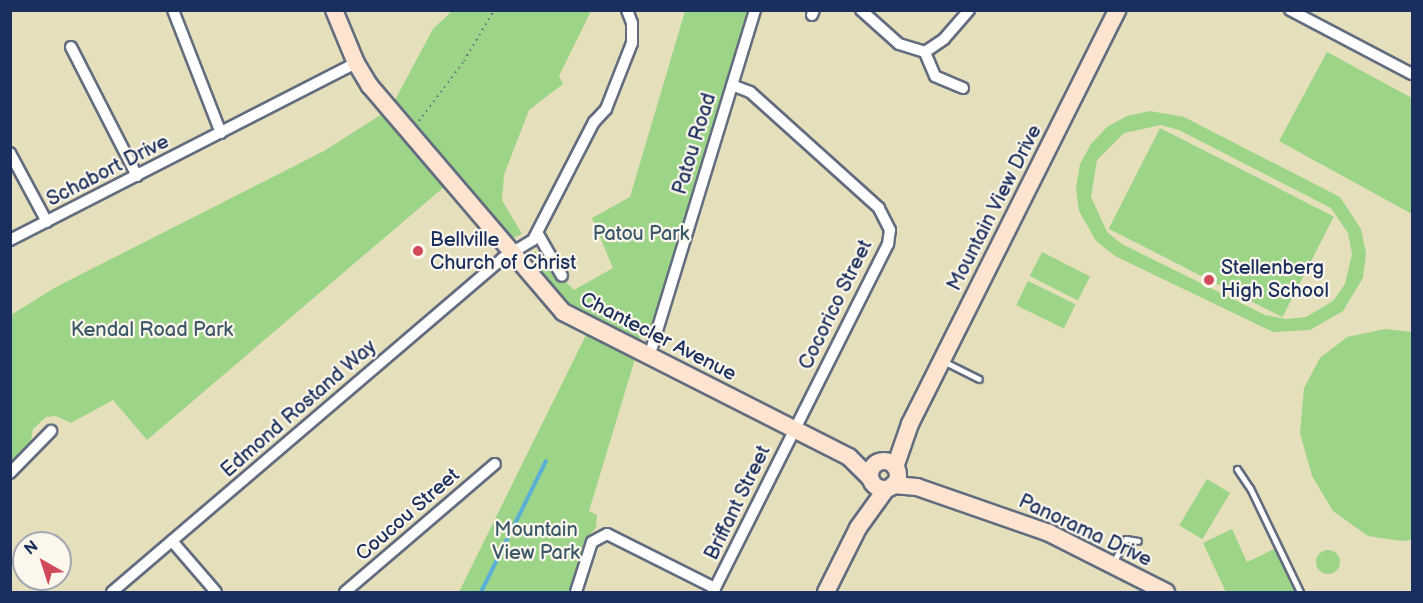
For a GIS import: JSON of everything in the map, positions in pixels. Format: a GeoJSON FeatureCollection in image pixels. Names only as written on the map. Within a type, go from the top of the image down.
{"type":"FeatureCollection","features":[{"type":"Feature","properties":{"kind":"street"},"geometry":{"type":"LineString","coordinates":[[173,10],[221,133]]}},
{"type":"Feature","properties":{"kind":"street","name":"Chantecler Avenue"},"geometry":{"type":"LineString","coordinates":[[334,10],[356,63],[406,128],[511,254],[567,315],[884,474]]}},
{"type":"Feature","properties":{"kind":"street"},"geometry":{"type":"LineString","coordinates":[[562,276],[538,234],[564,176],[576,162],[594,122],[606,109],[633,36],[627,10]]}},
{"type":"Feature","properties":{"kind":"street","name":"Patou Road"},"geometry":{"type":"LineString","coordinates":[[649,357],[755,10]]}},
{"type":"Feature","properties":{"kind":"street"},"geometry":{"type":"LineString","coordinates":[[861,10],[899,44],[925,52]]}},
{"type":"Feature","properties":{"kind":"street"},"geometry":{"type":"LineString","coordinates":[[925,52],[944,39],[969,10]]}},
{"type":"Feature","properties":{"kind":"street","name":"Mountain View Drive"},"geometry":{"type":"LineString","coordinates":[[826,592],[1117,10]]}},
{"type":"Feature","properties":{"kind":"street"},"geometry":{"type":"LineString","coordinates":[[1290,10],[1413,74]]}},
{"type":"Feature","properties":{"kind":"street"},"geometry":{"type":"LineString","coordinates":[[71,47],[137,176]]}},
{"type":"Feature","properties":{"kind":"street"},"geometry":{"type":"LineString","coordinates":[[925,52],[928,67],[935,76],[963,88]]}},
{"type":"Feature","properties":{"kind":"street","name":"Schabort Drive"},"geometry":{"type":"LineString","coordinates":[[10,240],[356,63]]}},
{"type":"Feature","properties":{"kind":"street","name":"Cocorico Street"},"geometry":{"type":"LineString","coordinates":[[732,85],[750,92],[879,208],[889,223],[888,243],[794,430]]}},
{"type":"Feature","properties":{"kind":"street"},"geometry":{"type":"LineString","coordinates":[[10,153],[46,222]]}},
{"type":"Feature","properties":{"kind":"street","name":"Edmond Rostand Way"},"geometry":{"type":"LineString","coordinates":[[112,592],[511,254],[538,234]]}},
{"type":"Feature","properties":{"kind":"street","name":"Briffant Street"},"geometry":{"type":"LineString","coordinates":[[714,590],[794,430]]}},
{"type":"Feature","properties":{"kind":"street"},"geometry":{"type":"LineString","coordinates":[[10,473],[51,431]]}},
{"type":"Feature","properties":{"kind":"street","name":"Coucou Street"},"geometry":{"type":"LineString","coordinates":[[345,592],[495,464]]}},
{"type":"Feature","properties":{"kind":"street","name":"Panorama Drive"},"geometry":{"type":"LineString","coordinates":[[884,474],[1049,533],[1166,592]]}},
{"type":"Feature","properties":{"kind":"street"},"geometry":{"type":"LineString","coordinates":[[576,592],[592,542],[607,534],[714,590]]}},
{"type":"Feature","properties":{"kind":"street"},"geometry":{"type":"LineString","coordinates":[[172,541],[216,592]]}},
{"type":"Feature","properties":{"kind":"lane"},"geometry":{"type":"LineString","coordinates":[[942,360],[979,379]]}},
{"type":"Feature","properties":{"kind":"lane"},"geometry":{"type":"LineString","coordinates":[[1237,469],[1250,488],[1300,592]]}},
{"type":"Feature","properties":{"kind":"lane"},"geometry":{"type":"LineString","coordinates":[[1112,565],[1126,539],[1138,541]]}},
{"type":"Feature","properties":{"kind":"path"},"geometry":{"type":"LineString","coordinates":[[406,128],[424,119],[494,10]]}},
{"type":"Feature","properties":{"kind":"green space"},"geometry":{"type":"Polygon","coordinates":[[[452,11],[591,11],[559,76],[563,84],[529,110],[504,175],[502,200],[522,234],[513,238],[395,100],[433,29],[452,11]]]}},
{"type":"Feature","properties":{"kind":"green space","name":"Patou Park"},"geometry":{"type":"Polygon","coordinates":[[[685,11],[747,11],[652,329],[646,336],[634,340],[574,310],[529,258],[535,251],[574,290],[613,268],[592,218],[630,197],[685,11]]]}},
{"type":"Feature","properties":{"kind":"green space"},"geometry":{"type":"Polygon","coordinates":[[[1327,52],[1412,98],[1412,214],[1279,141],[1327,52]]]}},
{"type":"Feature","properties":{"kind":"green space"},"geometry":{"type":"Polygon","coordinates":[[[1150,111],[1184,117],[1340,197],[1361,229],[1366,253],[1363,278],[1343,311],[1310,330],[1273,332],[1115,256],[1096,241],[1079,211],[1076,188],[1080,164],[1091,144],[1107,127],[1127,116],[1150,111]],[[1161,125],[1124,133],[1097,160],[1091,197],[1107,232],[1122,244],[1265,315],[1286,319],[1306,317],[1333,301],[1345,284],[1352,254],[1348,233],[1331,208],[1179,130],[1161,125]]]}},
{"type":"Feature","properties":{"kind":"green space","name":"Kendal Road Park"},"geometry":{"type":"Polygon","coordinates":[[[382,114],[444,187],[147,440],[113,400],[71,423],[56,416],[46,417],[33,429],[29,450],[11,465],[11,315],[56,287],[324,151],[382,114]]]}},
{"type":"Feature","properties":{"kind":"green space"},"geometry":{"type":"Polygon","coordinates":[[[1160,128],[1334,217],[1282,317],[1109,229],[1160,128]]]}},
{"type":"Feature","properties":{"kind":"green space"},"geometry":{"type":"Polygon","coordinates":[[[1042,252],[1090,277],[1078,301],[1030,276],[1042,252]]]}},
{"type":"Feature","properties":{"kind":"green space"},"geometry":{"type":"Polygon","coordinates":[[[1028,281],[1076,304],[1064,329],[1016,305],[1028,281]]]}},
{"type":"Feature","properties":{"kind":"green space"},"geometry":{"type":"Polygon","coordinates":[[[1385,329],[1412,332],[1412,540],[1401,541],[1368,536],[1333,511],[1312,476],[1300,433],[1304,388],[1320,358],[1347,337],[1385,329]]]}},
{"type":"Feature","properties":{"kind":"green space","name":"Mountain View Park"},"geometry":{"type":"Polygon","coordinates":[[[587,333],[635,359],[589,511],[597,515],[596,528],[585,539],[569,592],[459,592],[587,333]]]}},
{"type":"Feature","properties":{"kind":"green space"},"geometry":{"type":"Polygon","coordinates":[[[1207,479],[1230,493],[1202,539],[1179,525],[1207,479]]]}},
{"type":"Feature","properties":{"kind":"green space"},"geometry":{"type":"Polygon","coordinates":[[[1232,529],[1247,562],[1276,548],[1297,592],[1226,592],[1203,543],[1232,529]]]}},
{"type":"Feature","properties":{"kind":"green space"},"geometry":{"type":"Polygon","coordinates":[[[1328,550],[1336,554],[1340,562],[1336,570],[1328,574],[1320,570],[1316,562],[1320,554],[1328,550]]]}},
{"type":"Feature","properties":{"kind":"waterway"},"geometry":{"type":"LineString","coordinates":[[481,592],[546,461]]}},
{"type":"Feature","properties":{"kind":"place","name":"Bellville Church of Christ"},"geometry":{"type":"Point","coordinates":[418,251]}},
{"type":"Feature","properties":{"kind":"place","name":"Stellenberg High School"},"geometry":{"type":"Point","coordinates":[1209,280]}}]}
